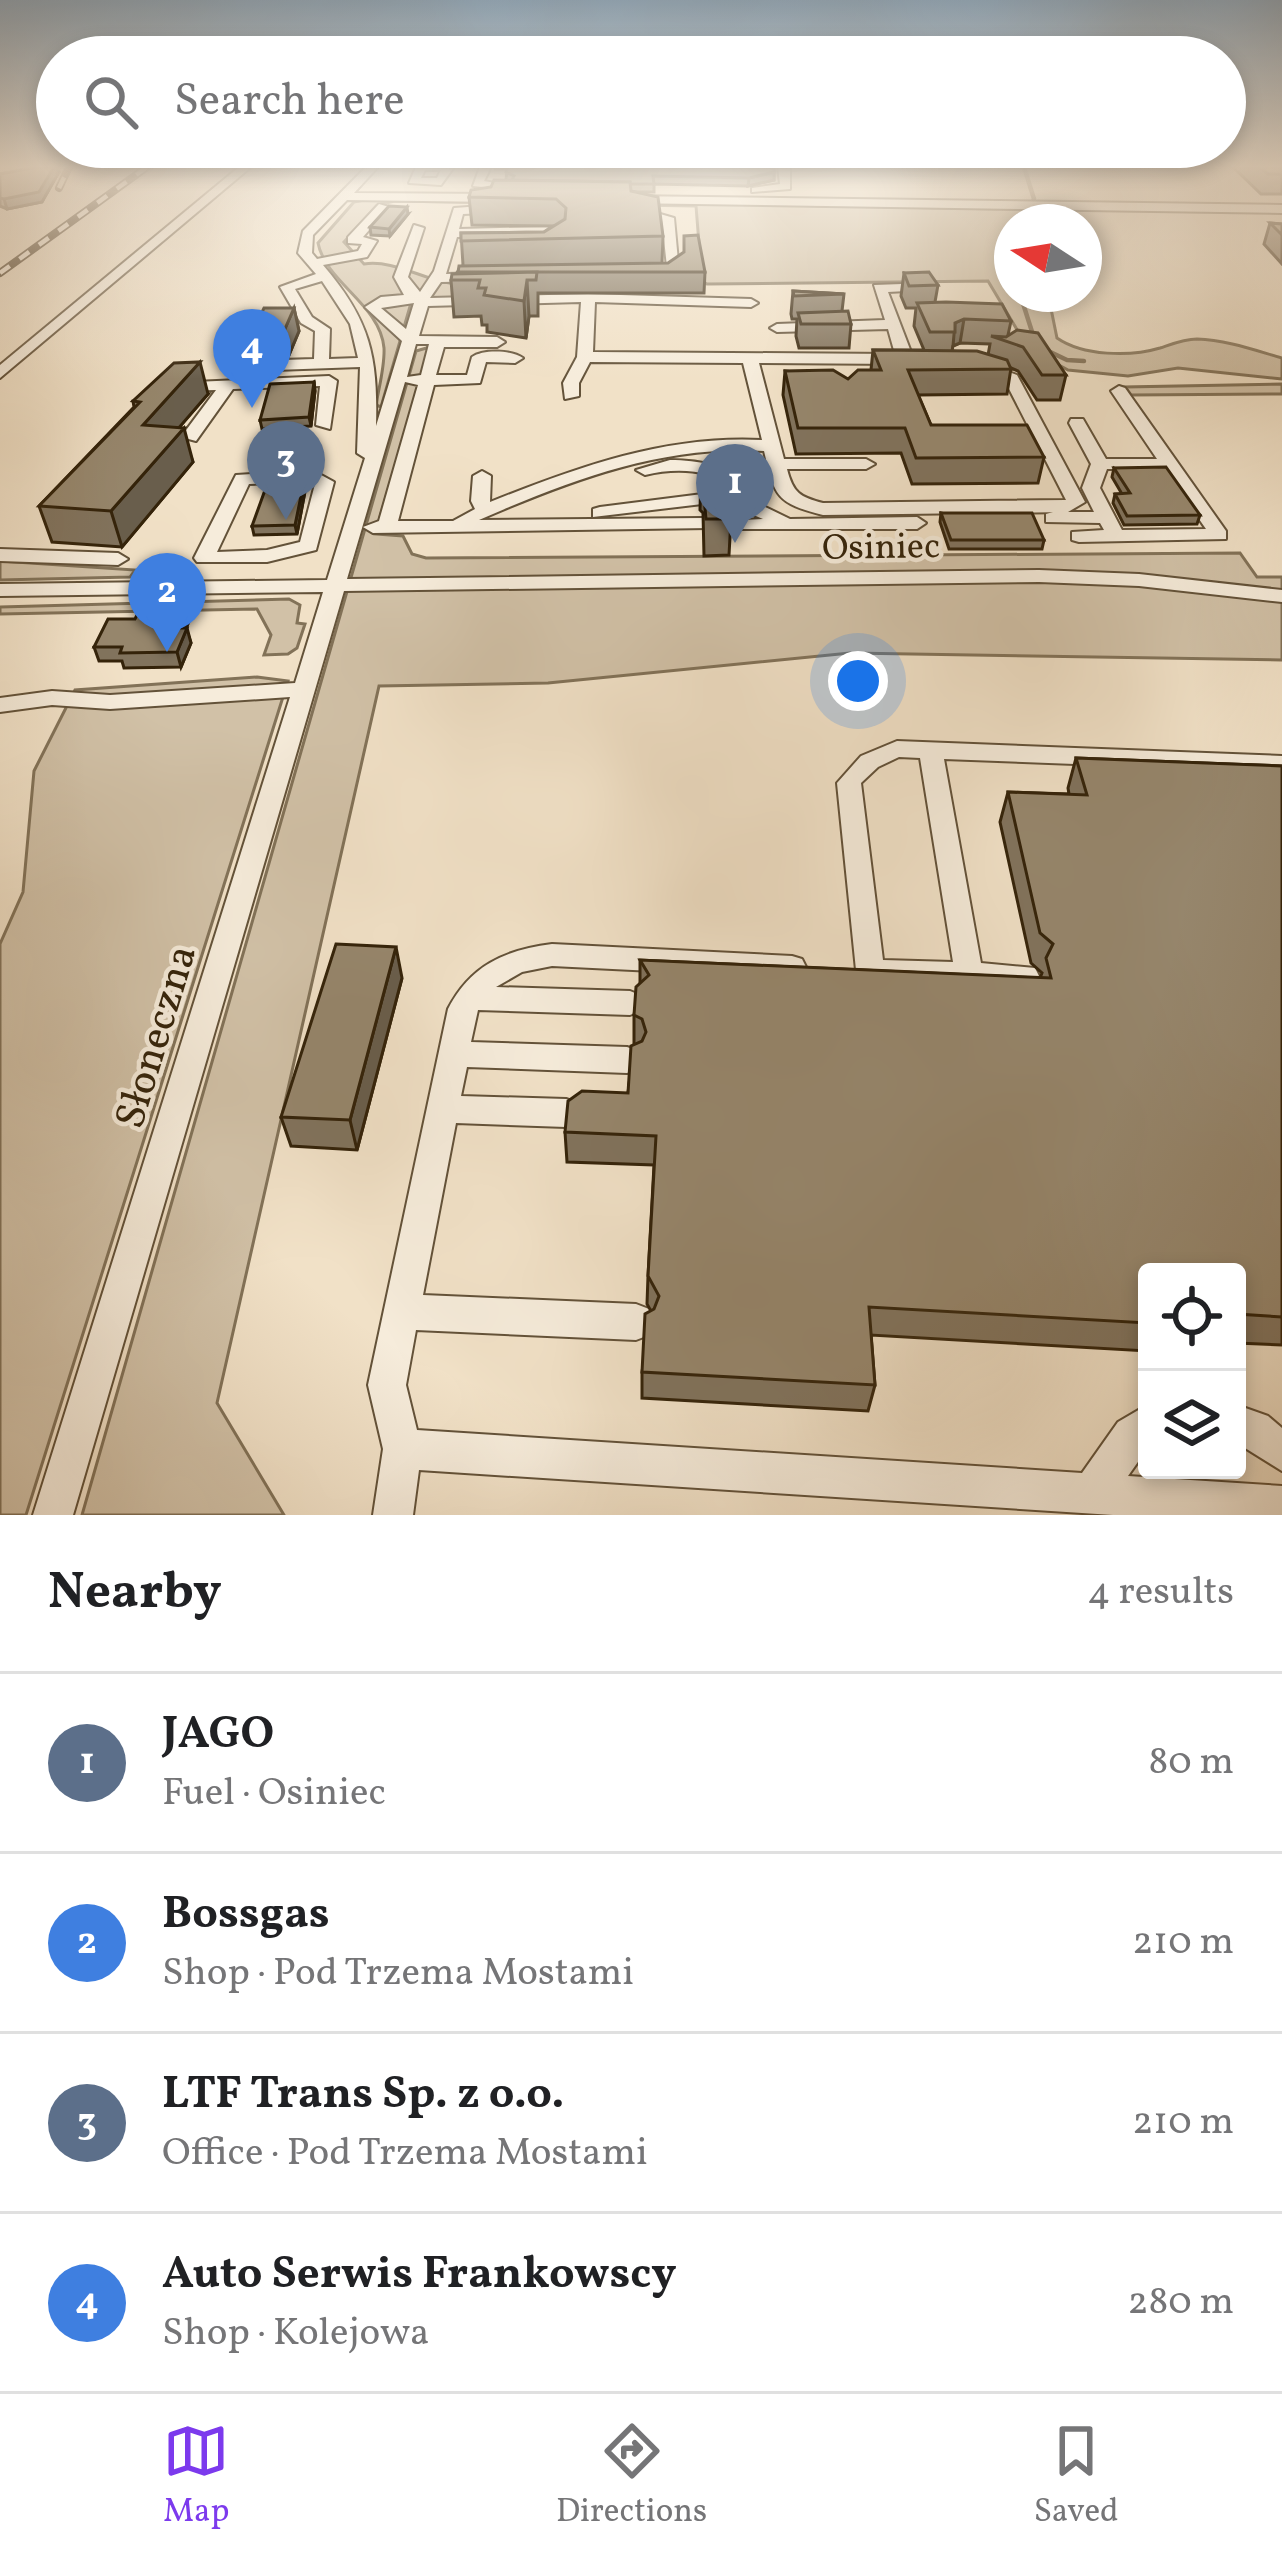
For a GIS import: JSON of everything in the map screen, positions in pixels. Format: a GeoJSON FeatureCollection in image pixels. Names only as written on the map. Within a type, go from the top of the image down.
{"type":"FeatureCollection","features":[{"type":"Feature","properties":{"kind":"street"},"geometry":{"type":"LineString","coordinates":[[0,373],[161,238]]}},
{"type":"Feature","properties":{"kind":"street"},"geometry":{"type":"LineString","coordinates":[[307,238],[305,253],[357,319],[369,362],[369,383],[342,418]]}},
{"type":"Feature","properties":{"kind":"street"},"geometry":{"type":"LineString","coordinates":[[321,364],[322,328],[306,320],[286,287],[362,254],[371,241],[355,238]]}},
{"type":"Feature","properties":{"kind":"street"},"geometry":{"type":"LineString","coordinates":[[414,238],[400,277],[409,292],[422,300]]}},
{"type":"Feature","properties":{"kind":"street"},"geometry":{"type":"LineString","coordinates":[[365,479],[422,300],[437,278],[450,238]]}},
{"type":"Feature","properties":{"kind":"street"},"geometry":{"type":"LineString","coordinates":[[526,253],[556,247],[557,238]]}},
{"type":"Feature","properties":{"kind":"street"},"geometry":{"type":"LineString","coordinates":[[639,276],[663,275],[674,269],[670,238]]}},
{"type":"Feature","properties":{"kind":"street"},"geometry":{"type":"LineString","coordinates":[[447,254],[466,253]]}},
{"type":"Feature","properties":{"kind":"street"},"geometry":{"type":"LineString","coordinates":[[437,278],[499,277]]}},
{"type":"Feature","properties":{"kind":"street"},"geometry":{"type":"LineString","coordinates":[[901,359],[904,350],[879,288],[925,286]]}},
{"type":"Feature","properties":{"kind":"street"},"geometry":{"type":"LineString","coordinates":[[571,396],[571,382],[585,357],[588,298]]}},
{"type":"Feature","properties":{"kind":"street"},"geometry":{"type":"LineString","coordinates":[[497,342],[410,340],[372,307],[386,300],[588,298],[751,303]]}},
{"type":"Feature","properties":{"kind":"street"},"geometry":{"type":"LineString","coordinates":[[387,526],[438,341],[433,333],[441,301]]}},
{"type":"Feature","properties":{"kind":"street"},"geometry":{"type":"LineString","coordinates":[[777,328],[922,317]]}},
{"type":"Feature","properties":{"kind":"street"},"geometry":{"type":"LineString","coordinates":[[979,352],[1001,351]]}},
{"type":"Feature","properties":{"kind":"street"},"geometry":{"type":"LineString","coordinates":[[398,380],[474,380],[480,357],[515,358]]}},
{"type":"Feature","properties":{"kind":"street"},"geometry":{"type":"LineString","coordinates":[[585,357],[750,359],[837,368],[935,358]]}},
{"type":"Feature","properties":{"kind":"street"},"geometry":{"type":"LineString","coordinates":[[750,359],[783,490],[793,501],[824,508],[1068,506],[1076,502],[1010,378],[990,369],[957,365]]}},
{"type":"Feature","properties":{"kind":"street"},"geometry":{"type":"LineString","coordinates":[[250,366],[369,362]]}},
{"type":"Feature","properties":{"kind":"street"},"geometry":{"type":"LineString","coordinates":[[176,386],[325,380],[365,479]]}},
{"type":"Feature","properties":{"kind":"street"},"geometry":{"type":"LineString","coordinates":[[328,387],[369,383]]}},
{"type":"Feature","properties":{"kind":"street"},"geometry":{"type":"LineString","coordinates":[[190,437],[228,385]]}},
{"type":"Feature","properties":{"kind":"street"},"geometry":{"type":"LineString","coordinates":[[1079,536],[1219,536],[1119,391]]}},
{"type":"Feature","properties":{"kind":"street"},"geometry":{"type":"LineString","coordinates":[[1076,424],[1100,464]]}},
{"type":"Feature","properties":{"kind":"street"},"geometry":{"type":"LineString","coordinates":[[379,441],[411,440]]}},
{"type":"Feature","properties":{"kind":"street"},"geometry":{"type":"LineString","coordinates":[[455,524],[665,450],[700,444],[773,455],[864,459],[880,506]]}},
{"type":"Feature","properties":{"kind":"street"},"geometry":{"type":"LineString","coordinates":[[1100,464],[1169,464]]}},
{"type":"Feature","properties":{"kind":"street"},"geometry":{"type":"LineString","coordinates":[[1100,464],[1091,488],[1117,536]]}},
{"type":"Feature","properties":{"kind":"street"},"geometry":{"type":"LineString","coordinates":[[482,476],[480,502],[495,507],[549,500],[656,466],[722,471],[742,484],[746,505],[789,524]]}},
{"type":"Feature","properties":{"kind":"street"},"geometry":{"type":"LineString","coordinates":[[326,482],[309,546],[267,556],[204,558],[242,479],[365,479]]}},
{"type":"Feature","properties":{"kind":"street","name":"Słoneczna"},"geometry":{"type":"LineString","coordinates":[[53,1515],[365,479]]}},
{"type":"Feature","properties":{"kind":"street"},"geometry":{"type":"LineString","coordinates":[[545,526],[580,516],[741,495]]}},
{"type":"Feature","properties":{"kind":"street"},"geometry":{"type":"LineString","coordinates":[[727,525],[1106,517]]}},
{"type":"Feature","properties":{"kind":"street"},"geometry":{"type":"LineString","coordinates":[[352,528],[702,524]]}},
{"type":"Feature","properties":{"kind":"street"},"geometry":{"type":"LineString","coordinates":[[0,555],[118,559]]}},
{"type":"Feature","properties":{"kind":"street","name":"Osiniec"},"geometry":{"type":"LineString","coordinates":[[0,590],[1039,576],[1139,580],[1282,596]]}},
{"type":"Feature","properties":{"kind":"street"},"geometry":{"type":"LineString","coordinates":[[0,705],[52,698],[110,702],[304,689]]}},
{"type":"Feature","properties":{"kind":"street"},"geometry":{"type":"LineString","coordinates":[[847,969],[850,783],[859,767],[878,756],[897,749],[1282,764]]}},
{"type":"Feature","properties":{"kind":"street"},"geometry":{"type":"LineString","coordinates":[[931,750],[969,974]]}},
{"type":"Feature","properties":{"kind":"street"},"geometry":{"type":"LineString","coordinates":[[394,1515],[402,1449],[387,1385],[468,998],[493,972],[520,958],[553,955],[1024,976]]}},
{"type":"Feature","properties":{"kind":"street"},"geometry":{"type":"LineString","coordinates":[[468,998],[630,1003]]}},
{"type":"Feature","properties":{"kind":"street"},"geometry":{"type":"LineString","coordinates":[[454,1054],[627,1060]]}},
{"type":"Feature","properties":{"kind":"street"},"geometry":{"type":"LineString","coordinates":[[442,1108],[566,1113]]}},
{"type":"Feature","properties":{"kind":"street"},"geometry":{"type":"LineString","coordinates":[[401,1312],[636,1322]]}},
{"type":"Feature","properties":{"kind":"street"},"geometry":{"type":"LineString","coordinates":[[1246,1427],[1282,1453]]}},
{"type":"Feature","properties":{"kind":"street"},"geometry":{"type":"LineString","coordinates":[[1093,1492],[1138,1431]]}},
{"type":"Feature","properties":{"kind":"street"},"geometry":{"type":"LineString","coordinates":[[402,1449],[1282,1506]]}},
{"type":"Feature","properties":{"kind":"shaded area"},"geometry":{"type":"Polygon","coordinates":[[[323,238],[348,238],[344,242],[364,264],[388,265],[462,284],[459,299],[411,303],[381,407],[376,405],[384,355],[380,332],[323,257],[318,243],[323,238]]]}},
{"type":"Feature","properties":{"kind":"shaded area"},"geometry":{"type":"Polygon","coordinates":[[[699,238],[994,238],[994,291],[988,281],[702,281],[699,238]]]}},
{"type":"Feature","properties":{"kind":"shaded area"},"geometry":{"type":"Polygon","coordinates":[[[1007,312],[1052,312],[1057,338],[1093,351],[1148,351],[1192,339],[1240,346],[1282,358],[1282,379],[1178,368],[1128,376],[1068,370],[1028,348],[1007,312]]]}},
{"type":"Feature","properties":{"kind":"shaded area"},"geometry":{"type":"Polygon","coordinates":[[[430,347],[375,534],[403,536],[412,554],[426,558],[1240,553],[1257,577],[1282,577],[1282,660],[850,653],[548,683],[379,686],[217,1403],[284,1515],[82,1515],[416,351],[430,347]]]}},
{"type":"Feature","properties":{"kind":"shaded area"},"geometry":{"type":"Polygon","coordinates":[[[1282,384],[1282,394],[1131,395],[1125,387],[1282,384]]]}},
{"type":"Feature","properties":{"kind":"shaded area"},"geometry":{"type":"Polygon","coordinates":[[[0,561],[135,570],[130,577],[0,580],[0,561]]]}},
{"type":"Feature","properties":{"kind":"shaded area"},"geometry":{"type":"Polygon","coordinates":[[[289,599],[300,605],[297,623],[305,624],[297,648],[288,654],[264,655],[271,635],[257,609],[0,614],[0,607],[289,599]]]}},
{"type":"Feature","properties":{"kind":"shaded area"},"geometry":{"type":"Polygon","coordinates":[[[257,677],[288,681],[26,1515],[0,1515],[0,944],[23,892],[34,771],[75,690],[257,677]]]}},
{"type":"Feature","properties":{"kind":"building"},"geometry":{"type":"Polygon","coordinates":[[[461,238],[594,238],[461,241],[461,238]]]}},
{"type":"Feature","properties":{"kind":"building"},"geometry":{"type":"Polygon","coordinates":[[[684,238],[699,238],[705,272],[458,272],[459,266],[668,263],[684,252],[684,238]]]}},
{"type":"Feature","properties":{"kind":"building"},"geometry":{"type":"Polygon","coordinates":[[[537,272],[536,280],[527,280],[524,301],[484,295],[486,288],[478,288],[480,280],[451,280],[452,274],[537,272]]]}},
{"type":"Feature","properties":{"kind":"building"},"geometry":{"type":"Polygon","coordinates":[[[929,272],[938,285],[909,286],[904,273],[929,272]]]}},
{"type":"Feature","properties":{"kind":"building"},"geometry":{"type":"Polygon","coordinates":[[[793,291],[844,294],[794,296],[793,291]]]}},
{"type":"Feature","properties":{"kind":"building"},"geometry":{"type":"Polygon","coordinates":[[[917,303],[994,304],[994,312],[1006,312],[1011,321],[964,319],[955,323],[955,332],[930,332],[917,303]]]}},
{"type":"Feature","properties":{"kind":"building"},"geometry":{"type":"Polygon","coordinates":[[[264,308],[294,308],[284,331],[253,332],[264,308]]]}},
{"type":"Feature","properties":{"kind":"building"},"geometry":{"type":"Polygon","coordinates":[[[848,311],[851,324],[801,324],[798,313],[848,311]]]}},
{"type":"Feature","properties":{"kind":"building"},"geometry":{"type":"Polygon","coordinates":[[[1017,330],[1038,333],[1066,375],[1042,375],[1023,347],[991,336],[1006,337],[1017,330]]]}},
{"type":"Feature","properties":{"kind":"building"},"geometry":{"type":"Polygon","coordinates":[[[873,350],[977,351],[1007,360],[1011,369],[908,370],[931,425],[1027,425],[1044,457],[916,458],[905,428],[798,428],[785,371],[833,370],[848,379],[858,370],[881,370],[873,350]]]}},
{"type":"Feature","properties":{"kind":"building"},"geometry":{"type":"Polygon","coordinates":[[[200,362],[143,425],[184,428],[111,511],[39,506],[140,402],[133,401],[174,363],[200,362]]]}},
{"type":"Feature","properties":{"kind":"building"},"geometry":{"type":"Polygon","coordinates":[[[314,382],[309,417],[260,420],[270,384],[314,382]]]}},
{"type":"Feature","properties":{"kind":"building"},"geometry":{"type":"Polygon","coordinates":[[[1166,467],[1200,515],[1127,516],[1115,494],[1130,493],[1114,468],[1166,467]]]}},
{"type":"Feature","properties":{"kind":"building"},"geometry":{"type":"Polygon","coordinates":[[[728,473],[728,481],[718,483],[717,493],[729,498],[731,519],[706,519],[704,497],[714,496],[715,485],[701,475],[728,473]]]}},
{"type":"Feature","properties":{"kind":"building"},"geometry":{"type":"Polygon","coordinates":[[[305,477],[295,525],[252,526],[269,479],[305,477]]]}},
{"type":"Feature","properties":{"kind":"building"},"geometry":{"type":"Polygon","coordinates":[[[941,513],[1032,513],[1044,540],[951,540],[941,513]]]}},
{"type":"Feature","properties":{"kind":"building"},"geometry":{"type":"Polygon","coordinates":[[[186,604],[176,628],[187,628],[177,652],[120,653],[122,647],[94,647],[108,619],[135,619],[142,605],[186,604]]]}},
{"type":"Feature","properties":{"kind":"building"},"geometry":{"type":"Polygon","coordinates":[[[1076,758],[1282,766],[1282,1317],[1246,1315],[1246,1263],[1138,1263],[1138,1322],[869,1307],[875,1385],[642,1372],[645,1314],[654,1309],[659,1296],[648,1276],[656,1136],[565,1132],[568,1101],[582,1091],[628,1093],[631,1046],[642,1041],[646,1032],[642,1019],[634,1015],[636,987],[649,975],[640,960],[1051,978],[1046,958],[1053,944],[1040,933],[1008,792],[1087,795],[1076,758]]]}},
{"type":"Feature","properties":{"kind":"building"},"geometry":{"type":"Polygon","coordinates":[[[336,944],[396,947],[350,1120],[281,1117],[336,944]]]}},
{"type":"Feature","properties":{"kind":"waterway"},"geometry":{"type":"LineString","coordinates":[[1026,312],[1034,338]]}},
{"type":"Feature","properties":{"kind":"waterway"},"geometry":{"type":"LineString","coordinates":[[1044,349],[1067,360],[1084,361]]}},
{"type":"Feature","properties":{"kind":"railway"},"geometry":{"type":"LineString","coordinates":[[0,273],[49,238]]}},
{"type":"Feature","properties":{"kind":"place","name":"Auto Serwis Frankowscy"},"geometry":{"type":"Point","coordinates":[252,408]}},
{"type":"Feature","properties":{"kind":"place","name":"LTF Trans Sp. z o.o."},"geometry":{"type":"Point","coordinates":[286,520]}},
{"type":"Feature","properties":{"kind":"place","name":"JAGO"},"geometry":{"type":"Point","coordinates":[735,543]}},
{"type":"Feature","properties":{"kind":"place","name":"Bossgas"},"geometry":{"type":"Point","coordinates":[167,652]}}]}
